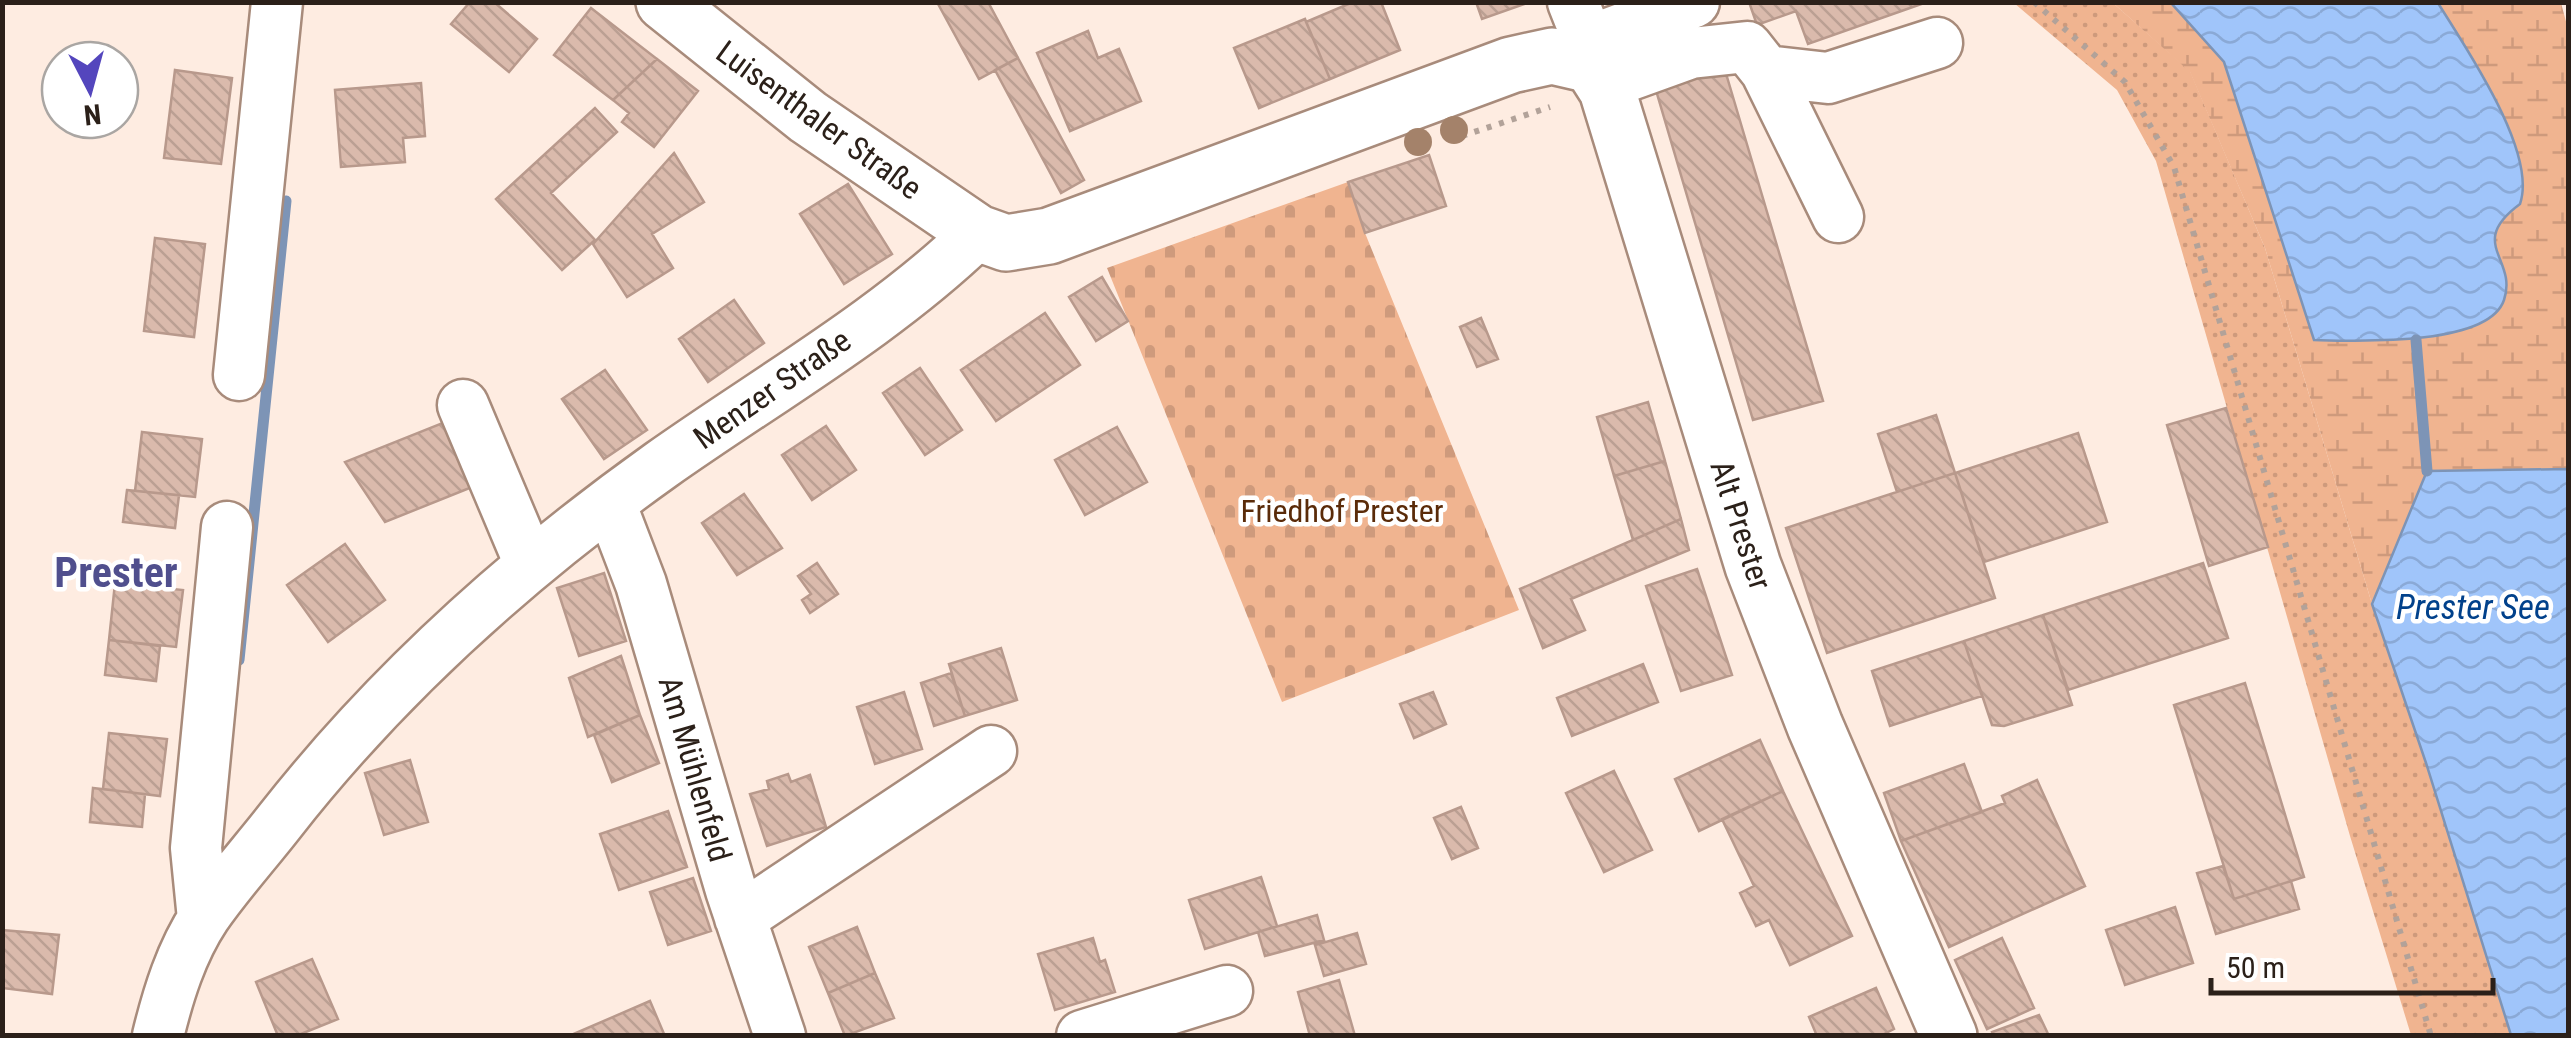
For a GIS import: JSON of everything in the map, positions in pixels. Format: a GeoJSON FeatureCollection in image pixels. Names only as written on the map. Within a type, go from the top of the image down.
{"type":"FeatureCollection","features":[{"type":"Feature","properties":{"kind":"main road","name":"Luisenthaler Straße"},"geometry":{"type":"LineString","coordinates":[[678,6],[808,117],[978,233]]}},
{"type":"Feature","properties":{"kind":"main road"},"geometry":{"type":"LineString","coordinates":[[978,233],[1006,243],[1032,241],[1511,66],[1589,48]]}},
{"type":"Feature","properties":{"kind":"main road","name":"Alt Prester"},"geometry":{"type":"LineString","coordinates":[[1589,48],[1753,566],[1814,726],[1949,1036]]}},
{"type":"Feature","properties":{"kind":"street"},"geometry":{"type":"LineString","coordinates":[[239,374],[277,2]]}},
{"type":"Feature","properties":{"kind":"street"},"geometry":{"type":"LineString","coordinates":[[1589,48],[1694,2]]}},
{"type":"Feature","properties":{"kind":"street"},"geometry":{"type":"LineString","coordinates":[[1766,71],[1828,78],[1938,43]]}},
{"type":"Feature","properties":{"kind":"street"},"geometry":{"type":"LineString","coordinates":[[1589,48],[1691,53],[1747,47],[1766,71],[1838,216]]}},
{"type":"Feature","properties":{"kind":"street","name":"Menzer Straße"},"geometry":{"type":"LineString","coordinates":[[158,1036],[175,977],[204,919],[310,783],[414,669],[530,564],[610,503],[921,286],[978,233]]}},
{"type":"Feature","properties":{"kind":"street"},"geometry":{"type":"LineString","coordinates":[[463,406],[530,564]]}},
{"type":"Feature","properties":{"kind":"street","name":"Am Mühlenfeld"},"geometry":{"type":"LineString","coordinates":[[610,503],[641,584],[740,918],[780,1036]]}},
{"type":"Feature","properties":{"kind":"street"},"geometry":{"type":"LineString","coordinates":[[204,919],[196,848],[226,527]]}},
{"type":"Feature","properties":{"kind":"street"},"geometry":{"type":"LineString","coordinates":[[740,918],[991,751]]}},
{"type":"Feature","properties":{"kind":"street"},"geometry":{"type":"LineString","coordinates":[[1082,1036],[1226,991]]}},
{"type":"Feature","properties":{"kind":"path"},"geometry":{"type":"LineString","coordinates":[[2034,2],[2125,82],[2174,167],[2431,1036]]}},
{"type":"Feature","properties":{"kind":"green space"},"geometry":{"type":"Polygon","coordinates":[[[2014,3],[2113,3],[2190,71],[2265,248],[2372,604],[2511,1035],[2411,1035],[2156,161],[2117,90],[2014,3]]]}},
{"type":"Feature","properties":{"kind":"green space"},"geometry":{"type":"Polygon","coordinates":[[[2113,3],[2171,3],[2224,62],[2314,340],[2416,340],[2506,285],[2496,233],[2507,215],[2520,204],[2515,149],[2503,116],[2438,3],[2561,3],[2568,29],[2568,469],[2427,471],[2372,604],[2265,248],[2190,72],[2113,3]]]}},
{"type":"Feature","properties":{"kind":"green space","name":"Friedhof Prester"},"geometry":{"type":"Polygon","coordinates":[[[1348,182],[1365,233],[1519,610],[1282,702],[1107,268],[1348,182]]]}},
{"type":"Feature","properties":{"kind":"water"},"geometry":{"type":"Polygon","coordinates":[[[2171,3],[2438,3],[2496,100],[2519,157],[2523,182],[2520,204],[2504,218],[2495,241],[2506,285],[2504,300],[2493,315],[2448,334],[2388,340],[2314,340],[2224,62],[2171,3]]]}},
{"type":"Feature","properties":{"kind":"water","name":"Prester See"},"geometry":{"type":"Polygon","coordinates":[[[2568,469],[2568,1035],[2511,1035],[2372,604],[2427,471],[2568,469]]]}},
{"type":"Feature","properties":{"kind":"building"},"geometry":{"type":"Polygon","coordinates":[[[470,2],[494,2],[537,39],[509,72],[451,24],[470,2]]]}},
{"type":"Feature","properties":{"kind":"building"},"geometry":{"type":"Polygon","coordinates":[[[937,2],[988,2],[1018,58],[979,79],[937,2]]]}},
{"type":"Feature","properties":{"kind":"building"},"geometry":{"type":"Polygon","coordinates":[[[1353,2],[1381,2],[1400,50],[1330,79],[1306,22],[1353,2]]]}},
{"type":"Feature","properties":{"kind":"building"},"geometry":{"type":"Polygon","coordinates":[[[1476,2],[1530,2],[1482,19],[1476,2]]]}},
{"type":"Feature","properties":{"kind":"building"},"geometry":{"type":"Polygon","coordinates":[[[1749,2],[1927,2],[1808,44],[1796,11],[1757,25],[1749,2]]]}},
{"type":"Feature","properties":{"kind":"building"},"geometry":{"type":"Polygon","coordinates":[[[591,8],[657,59],[613,100],[554,55],[591,8]]]}},
{"type":"Feature","properties":{"kind":"building"},"geometry":{"type":"Polygon","coordinates":[[[1305,19],[1330,79],[1259,108],[1234,48],[1305,19]]]}},
{"type":"Feature","properties":{"kind":"building"},"geometry":{"type":"Polygon","coordinates":[[[1088,31],[1098,58],[1119,49],[1141,101],[1070,131],[1037,53],[1088,31]]]}},
{"type":"Feature","properties":{"kind":"building"},"geometry":{"type":"Polygon","coordinates":[[[1018,58],[1084,180],[1061,193],[995,70],[1018,58]]]}},
{"type":"Feature","properties":{"kind":"building"},"geometry":{"type":"Polygon","coordinates":[[[657,59],[698,91],[654,147],[622,122],[629,113],[613,100],[657,59]]]}},
{"type":"Feature","properties":{"kind":"building"},"geometry":{"type":"Polygon","coordinates":[[[1722,60],[1823,401],[1753,420],[1653,80],[1722,60]]]}},
{"type":"Feature","properties":{"kind":"building"},"geometry":{"type":"Polygon","coordinates":[[[175,70],[232,78],[221,164],[164,158],[175,70]]]}},
{"type":"Feature","properties":{"kind":"building"},"geometry":{"type":"Polygon","coordinates":[[[421,83],[425,136],[403,138],[405,162],[341,167],[335,90],[421,83]]]}},
{"type":"Feature","properties":{"kind":"building"},"geometry":{"type":"Polygon","coordinates":[[[595,108],[617,132],[551,193],[595,240],[562,270],[496,199],[595,108]]]}},
{"type":"Feature","properties":{"kind":"building"},"geometry":{"type":"Polygon","coordinates":[[[674,153],[704,202],[652,234],[673,268],[627,297],[593,244],[674,153]]]}},
{"type":"Feature","properties":{"kind":"building"},"geometry":{"type":"Polygon","coordinates":[[[1429,155],[1446,206],[1365,233],[1348,182],[1429,155]]]}},
{"type":"Feature","properties":{"kind":"building"},"geometry":{"type":"Polygon","coordinates":[[[848,184],[892,254],[844,284],[800,214],[848,184]]]}},
{"type":"Feature","properties":{"kind":"building"},"geometry":{"type":"Polygon","coordinates":[[[155,238],[205,244],[194,337],[144,331],[155,238]]]}},
{"type":"Feature","properties":{"kind":"building"},"geometry":{"type":"Polygon","coordinates":[[[1102,277],[1128,321],[1096,341],[1069,297],[1102,277]]]}},
{"type":"Feature","properties":{"kind":"building"},"geometry":{"type":"Polygon","coordinates":[[[734,300],[764,343],[708,382],[679,339],[734,300]]]}},
{"type":"Feature","properties":{"kind":"building"},"geometry":{"type":"Polygon","coordinates":[[[1045,313],[1080,365],[996,421],[961,370],[1045,313]]]}},
{"type":"Feature","properties":{"kind":"building"},"geometry":{"type":"Polygon","coordinates":[[[1481,318],[1498,359],[1477,367],[1460,327],[1481,318]]]}},
{"type":"Feature","properties":{"kind":"building"},"geometry":{"type":"Polygon","coordinates":[[[920,368],[962,430],[925,455],[883,393],[920,368]]]}},
{"type":"Feature","properties":{"kind":"building"},"geometry":{"type":"Polygon","coordinates":[[[605,370],[647,430],[604,459],[562,399],[605,370]]]}},
{"type":"Feature","properties":{"kind":"building"},"geometry":{"type":"Polygon","coordinates":[[[1648,402],[1665,461],[1614,476],[1597,417],[1648,402]]]}},
{"type":"Feature","properties":{"kind":"building"},"geometry":{"type":"Polygon","coordinates":[[[2226,408],[2268,547],[2209,566],[2167,425],[2226,408]]]}},
{"type":"Feature","properties":{"kind":"building"},"geometry":{"type":"Polygon","coordinates":[[[1936,415],[1955,473],[1897,492],[1878,434],[1936,415]]]}},
{"type":"Feature","properties":{"kind":"building"},"geometry":{"type":"Polygon","coordinates":[[[455,418],[482,483],[385,522],[345,462],[455,418]]]}},
{"type":"Feature","properties":{"kind":"building"},"geometry":{"type":"Polygon","coordinates":[[[826,426],[856,470],[812,500],[782,455],[826,426]]]}},
{"type":"Feature","properties":{"kind":"building"},"geometry":{"type":"Polygon","coordinates":[[[1117,427],[1147,482],[1085,515],[1055,460],[1117,427]]]}},
{"type":"Feature","properties":{"kind":"building"},"geometry":{"type":"Polygon","coordinates":[[[142,432],[202,439],[195,497],[135,491],[142,432]]]}},
{"type":"Feature","properties":{"kind":"building"},"geometry":{"type":"Polygon","coordinates":[[[2078,433],[2107,522],[1984,562],[1955,473],[2078,433]]]}},
{"type":"Feature","properties":{"kind":"building"},"geometry":{"type":"Polygon","coordinates":[[[1665,461],[1681,519],[1633,540],[1614,476],[1665,461]]]}},
{"type":"Feature","properties":{"kind":"building"},"geometry":{"type":"Polygon","coordinates":[[[1955,473],[1995,598],[1827,653],[1786,528],[1955,473]]]}},
{"type":"Feature","properties":{"kind":"building"},"geometry":{"type":"Polygon","coordinates":[[[127,490],[179,495],[175,528],[123,522],[127,490]]]}},
{"type":"Feature","properties":{"kind":"building"},"geometry":{"type":"Polygon","coordinates":[[[744,494],[782,548],[737,575],[702,523],[744,494]]]}},
{"type":"Feature","properties":{"kind":"building"},"geometry":{"type":"Polygon","coordinates":[[[1681,519],[1689,550],[1571,599],[1585,630],[1543,648],[1520,589],[1681,519]]]}},
{"type":"Feature","properties":{"kind":"building"},"geometry":{"type":"Polygon","coordinates":[[[345,544],[385,600],[328,642],[287,585],[345,544]]]}},
{"type":"Feature","properties":{"kind":"building"},"geometry":{"type":"Polygon","coordinates":[[[817,563],[838,594],[810,613],[802,600],[811,594],[798,576],[817,563]]]}},
{"type":"Feature","properties":{"kind":"building"},"geometry":{"type":"Polygon","coordinates":[[[2203,563],[2228,638],[2068,690],[2043,615],[2203,563]]]}},
{"type":"Feature","properties":{"kind":"building"},"geometry":{"type":"Polygon","coordinates":[[[1697,569],[1732,675],[1681,691],[1646,586],[1697,569]]]}},
{"type":"Feature","properties":{"kind":"building"},"geometry":{"type":"Polygon","coordinates":[[[604,573],[626,641],[579,656],[557,588],[604,573]]]}},
{"type":"Feature","properties":{"kind":"building"},"geometry":{"type":"Polygon","coordinates":[[[115,583],[183,590],[176,647],[109,640],[115,583]]]}},
{"type":"Feature","properties":{"kind":"building"},"geometry":{"type":"Polygon","coordinates":[[[2043,615],[2072,705],[2004,726],[1992,725],[1964,641],[2043,615]]]}},
{"type":"Feature","properties":{"kind":"building"},"geometry":{"type":"Polygon","coordinates":[[[109,640],[160,646],[156,681],[105,675],[109,640]]]}},
{"type":"Feature","properties":{"kind":"building"},"geometry":{"type":"Polygon","coordinates":[[[1964,641],[1982,696],[1890,726],[1872,671],[1964,641]]]}},
{"type":"Feature","properties":{"kind":"building"},"geometry":{"type":"Polygon","coordinates":[[[1001,648],[1017,700],[965,716],[949,664],[1001,648]]]}},
{"type":"Feature","properties":{"kind":"building"},"geometry":{"type":"Polygon","coordinates":[[[621,656],[640,715],[588,737],[569,678],[621,656]]]}},
{"type":"Feature","properties":{"kind":"building"},"geometry":{"type":"Polygon","coordinates":[[[1643,664],[1658,702],[1572,736],[1557,698],[1643,664]]]}},
{"type":"Feature","properties":{"kind":"building"},"geometry":{"type":"Polygon","coordinates":[[[951,673],[965,716],[934,726],[921,683],[951,673]]]}},
{"type":"Feature","properties":{"kind":"building"},"geometry":{"type":"Polygon","coordinates":[[[2245,683],[2304,877],[2234,899],[2174,705],[2245,683]]]}},
{"type":"Feature","properties":{"kind":"building"},"geometry":{"type":"Polygon","coordinates":[[[904,692],[922,749],[875,764],[857,707],[904,692]]]}},
{"type":"Feature","properties":{"kind":"building"},"geometry":{"type":"Polygon","coordinates":[[[1433,692],[1446,724],[1414,738],[1400,704],[1433,692]]]}},
{"type":"Feature","properties":{"kind":"building"},"geometry":{"type":"Polygon","coordinates":[[[640,715],[659,763],[612,782],[594,735],[640,715]]]}},
{"type":"Feature","properties":{"kind":"building"},"geometry":{"type":"Polygon","coordinates":[[[109,733],[167,739],[160,796],[103,789],[109,733]]]}},
{"type":"Feature","properties":{"kind":"building"},"geometry":{"type":"Polygon","coordinates":[[[1760,740],[1783,791],[1699,831],[1675,779],[1760,740]]]}},
{"type":"Feature","properties":{"kind":"building"},"geometry":{"type":"Polygon","coordinates":[[[410,760],[428,822],[384,835],[365,773],[410,760]]]}},
{"type":"Feature","properties":{"kind":"building"},"geometry":{"type":"Polygon","coordinates":[[[1964,764],[1982,812],[1901,841],[1884,793],[1964,764]]]}},
{"type":"Feature","properties":{"kind":"building"},"geometry":{"type":"Polygon","coordinates":[[[1614,771],[1652,850],[1604,872],[1566,793],[1614,771]]]}},
{"type":"Feature","properties":{"kind":"building"},"geometry":{"type":"Polygon","coordinates":[[[788,774],[791,782],[810,775],[826,827],[767,846],[750,794],[769,789],[767,781],[788,774]]]}},
{"type":"Feature","properties":{"kind":"building"},"geometry":{"type":"Polygon","coordinates":[[[2037,780],[2085,886],[1949,947],[1901,841],[2005,803],[2002,796],[2037,780]]]}},
{"type":"Feature","properties":{"kind":"building"},"geometry":{"type":"Polygon","coordinates":[[[93,788],[145,794],[142,827],[90,822],[93,788]]]}},
{"type":"Feature","properties":{"kind":"building"},"geometry":{"type":"Polygon","coordinates":[[[1783,791],[1852,936],[1790,965],[1769,920],[1756,926],[1740,893],[1754,886],[1722,819],[1783,791]]]}},
{"type":"Feature","properties":{"kind":"building"},"geometry":{"type":"Polygon","coordinates":[[[1461,807],[1478,848],[1452,859],[1434,818],[1461,807]]]}},
{"type":"Feature","properties":{"kind":"building"},"geometry":{"type":"Polygon","coordinates":[[[668,811],[687,867],[619,890],[600,834],[668,811]]]}},
{"type":"Feature","properties":{"kind":"building"},"geometry":{"type":"Polygon","coordinates":[[[2223,866],[2234,899],[2291,881],[2299,909],[2216,934],[2197,873],[2223,866]]]}},
{"type":"Feature","properties":{"kind":"building"},"geometry":{"type":"Polygon","coordinates":[[[1261,877],[1277,926],[1205,949],[1189,900],[1261,877]]]}},
{"type":"Feature","properties":{"kind":"building"},"geometry":{"type":"Polygon","coordinates":[[[693,878],[711,931],[668,945],[650,892],[693,878]]]}},
{"type":"Feature","properties":{"kind":"building"},"geometry":{"type":"Polygon","coordinates":[[[2175,907],[2193,963],[2125,985],[2106,930],[2175,907]]]}},
{"type":"Feature","properties":{"kind":"building"},"geometry":{"type":"Polygon","coordinates":[[[1317,915],[1324,940],[1265,956],[1258,932],[1317,915]]]}},
{"type":"Feature","properties":{"kind":"building"},"geometry":{"type":"Polygon","coordinates":[[[857,927],[875,973],[828,993],[809,947],[857,927]]]}},
{"type":"Feature","properties":{"kind":"building"},"geometry":{"type":"Polygon","coordinates":[[[2,930],[59,935],[52,994],[2,988],[2,930]]]}},
{"type":"Feature","properties":{"kind":"building"},"geometry":{"type":"Polygon","coordinates":[[[1357,933],[1366,964],[1324,976],[1315,945],[1357,933]]]}},
{"type":"Feature","properties":{"kind":"building"},"geometry":{"type":"Polygon","coordinates":[[[1093,938],[1115,992],[1055,1010],[1038,954],[1093,938]]]}},
{"type":"Feature","properties":{"kind":"building"},"geometry":{"type":"Polygon","coordinates":[[[2002,938],[2034,1008],[1987,1029],[1955,960],[2002,938]]]}},
{"type":"Feature","properties":{"kind":"building"},"geometry":{"type":"Polygon","coordinates":[[[312,959],[338,1019],[296,1036],[278,1036],[256,982],[312,959]]]}},
{"type":"Feature","properties":{"kind":"building"},"geometry":{"type":"Polygon","coordinates":[[[875,973],[894,1018],[845,1036],[828,993],[875,973]]]}},
{"type":"Feature","properties":{"kind":"building"},"geometry":{"type":"Polygon","coordinates":[[[1339,980],[1355,1036],[1310,1036],[1298,992],[1339,980]]]}},
{"type":"Feature","properties":{"kind":"building"},"geometry":{"type":"Polygon","coordinates":[[[1876,988],[1894,1029],[1880,1036],[1817,1036],[1809,1017],[1876,988]]]}},
{"type":"Feature","properties":{"kind":"building"},"geometry":{"type":"Polygon","coordinates":[[[650,1001],[664,1034],[660,1036],[569,1036],[650,1001]]]}},
{"type":"Feature","properties":{"kind":"building"},"geometry":{"type":"Polygon","coordinates":[[[2039,1015],[2049,1036],[1993,1036],[1992,1032],[2039,1015]]]}},
{"type":"Feature","properties":{"kind":"waterway"},"geometry":{"type":"LineString","coordinates":[[239,660],[286,201]]}},
{"type":"Feature","properties":{"kind":"waterway"},"geometry":{"type":"LineString","coordinates":[[2416,340],[2427,471]]}},
{"type":"Feature","properties":{"kind":"district","name":"Prester"},"geometry":{"type":"Point","coordinates":[116,572]}}]}
